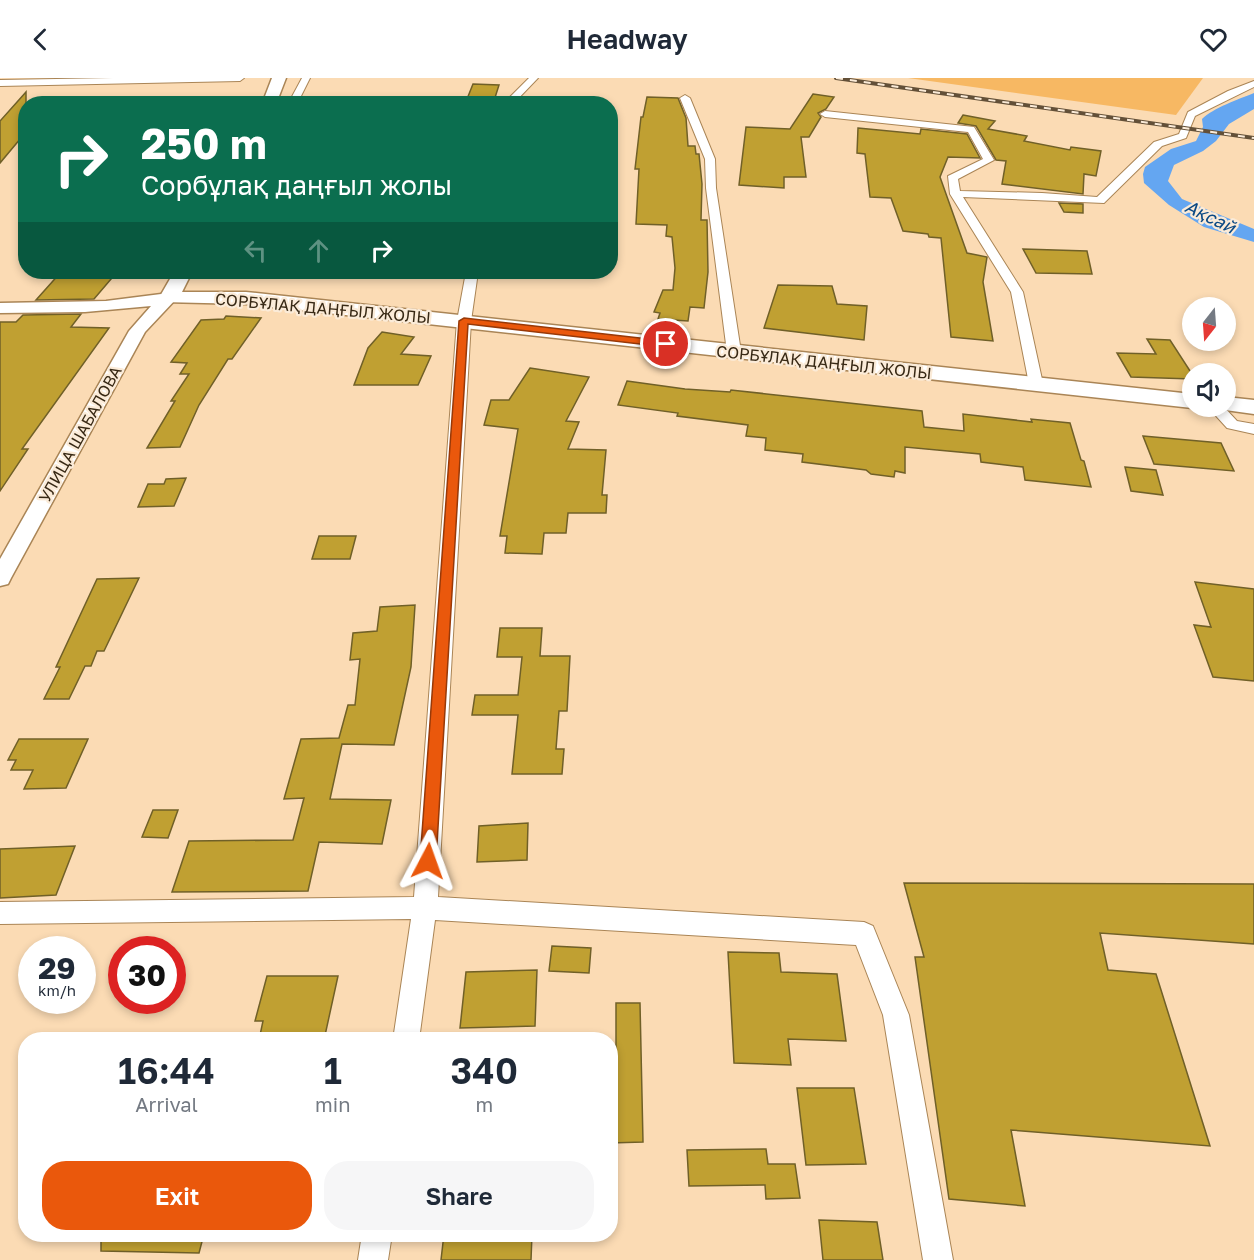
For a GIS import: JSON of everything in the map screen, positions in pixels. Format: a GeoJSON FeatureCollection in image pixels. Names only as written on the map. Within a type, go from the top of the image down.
{"type":"FeatureCollection","features":[{"type":"Feature","properties":{"kind":"main road"},"geometry":{"type":"LineString","coordinates":[[272,96],[279,78]]}},
{"type":"Feature","properties":{"kind":"main road"},"geometry":{"type":"LineString","coordinates":[[170,298],[180,279]]}},
{"type":"Feature","properties":{"kind":"main road","name":"СОРБҰЛАҚ ДАҢҒЫЛ ЖОЛЫ"},"geometry":{"type":"LineString","coordinates":[[170,298],[246,298],[1182,400]]}},
{"type":"Feature","properties":{"kind":"main road"},"geometry":{"type":"LineString","coordinates":[[1236,405],[1254,407]]}},
{"type":"Feature","properties":{"kind":"street"},"geometry":{"type":"LineString","coordinates":[[0,83],[240,78]]}},
{"type":"Feature","properties":{"kind":"street"},"geometry":{"type":"LineString","coordinates":[[296,96],[306,78]]}},
{"type":"Feature","properties":{"kind":"street"},"geometry":{"type":"LineString","coordinates":[[515,96],[534,78]]}},
{"type":"Feature","properties":{"kind":"street"},"geometry":{"type":"LineString","coordinates":[[956,194],[1042,196],[1100,201],[1158,144],[1183,136],[1191,114],[1254,84]]}},
{"type":"Feature","properties":{"kind":"street"},"geometry":{"type":"LineString","coordinates":[[685,98],[710,159],[711,188],[734,352]]}},
{"type":"Feature","properties":{"kind":"street"},"geometry":{"type":"LineString","coordinates":[[825,114],[971,129],[989,160],[952,178],[956,194],[1017,292],[1036,384]]}},
{"type":"Feature","properties":{"kind":"street"},"geometry":{"type":"LineString","coordinates":[[406,1032],[425,908],[464,321],[471,279]]}},
{"type":"Feature","properties":{"kind":"street"},"geometry":{"type":"LineString","coordinates":[[0,308],[105,307],[170,298]]}},
{"type":"Feature","properties":{"kind":"street","name":"УЛИЦА ШАБАЛОВА"},"geometry":{"type":"LineString","coordinates":[[0,578],[137,331],[147,318],[170,298]]}},
{"type":"Feature","properties":{"kind":"street"},"geometry":{"type":"LineString","coordinates":[[1224,417],[1232,425],[1254,429]]}},
{"type":"Feature","properties":{"kind":"street"},"geometry":{"type":"LineString","coordinates":[[0,913],[425,908],[864,934],[896,1016],[938,1260]]}},
{"type":"Feature","properties":{"kind":"street"},"geometry":{"type":"LineString","coordinates":[[373,1260],[376,1242]]}},
{"type":"Feature","properties":{"kind":"shaded area"},"geometry":{"type":"Polygon","coordinates":[[[908,78],[1203,78],[1176,115],[908,78]]]}},
{"type":"Feature","properties":{"kind":"water","name":"Ақсай"},"geometry":{"type":"Polygon","coordinates":[[[1254,93],[1254,109],[1229,124],[1216,141],[1203,151],[1174,165],[1168,181],[1182,199],[1254,229],[1254,242],[1204,227],[1169,205],[1144,183],[1143,174],[1145,167],[1171,149],[1196,141],[1203,127],[1202,119],[1207,115],[1226,104],[1254,93]]]}},
{"type":"Feature","properties":{"kind":"building"},"geometry":{"type":"Polygon","coordinates":[[[473,84],[499,85],[496,96],[468,96],[473,84]]]}},
{"type":"Feature","properties":{"kind":"building"},"geometry":{"type":"Polygon","coordinates":[[[813,94],[834,97],[826,109],[818,113],[821,117],[809,137],[801,137],[806,177],[784,177],[784,188],[739,185],[746,127],[790,129],[813,94]]]}},
{"type":"Feature","properties":{"kind":"building"},"geometry":{"type":"Polygon","coordinates":[[[647,97],[678,98],[686,118],[688,146],[695,146],[696,154],[699,154],[702,184],[701,220],[707,220],[708,272],[704,308],[690,307],[688,321],[658,319],[660,313],[654,312],[663,290],[673,290],[675,268],[672,237],[666,236],[667,225],[636,224],[639,169],[635,169],[641,117],[643,117],[647,97]]]}},
{"type":"Feature","properties":{"kind":"building"},"geometry":{"type":"Polygon","coordinates":[[[18,101],[18,142],[0,163],[0,121],[18,101]]]}},
{"type":"Feature","properties":{"kind":"building"},"geometry":{"type":"Polygon","coordinates":[[[963,115],[995,121],[988,129],[1027,136],[1024,141],[1070,150],[1071,147],[1101,151],[1096,176],[1084,174],[1083,194],[1002,184],[1006,161],[996,160],[976,126],[958,123],[963,115]]]}},
{"type":"Feature","properties":{"kind":"building"},"geometry":{"type":"Polygon","coordinates":[[[858,128],[920,134],[921,129],[967,134],[980,158],[948,157],[940,177],[967,253],[987,257],[983,282],[993,341],[951,337],[941,238],[903,231],[891,198],[870,197],[865,154],[857,153],[858,128]]]}},
{"type":"Feature","properties":{"kind":"building"},"geometry":{"type":"Polygon","coordinates":[[[1059,203],[1083,204],[1083,213],[1064,212],[1059,203]]]}},
{"type":"Feature","properties":{"kind":"building"},"geometry":{"type":"Polygon","coordinates":[[[1023,249],[1087,251],[1092,274],[1036,273],[1023,249]]]}},
{"type":"Feature","properties":{"kind":"building"},"geometry":{"type":"Polygon","coordinates":[[[55,279],[111,279],[94,299],[36,300],[55,279]]]}},
{"type":"Feature","properties":{"kind":"building"},"geometry":{"type":"Polygon","coordinates":[[[778,285],[832,286],[837,304],[867,306],[864,340],[764,328],[778,285]]]}},
{"type":"Feature","properties":{"kind":"building"},"geometry":{"type":"Polygon","coordinates":[[[81,314],[71,327],[109,328],[22,449],[28,449],[0,491],[0,322],[16,322],[23,315],[81,314]]]}},
{"type":"Feature","properties":{"kind":"building"},"geometry":{"type":"Polygon","coordinates":[[[226,316],[261,318],[232,359],[228,359],[199,405],[180,447],[147,448],[175,401],[171,401],[189,374],[180,374],[187,363],[171,362],[201,320],[224,319],[226,316]]]}},
{"type":"Feature","properties":{"kind":"building"},"geometry":{"type":"Polygon","coordinates":[[[382,332],[414,337],[401,354],[431,356],[418,385],[354,385],[368,348],[382,332]]]}},
{"type":"Feature","properties":{"kind":"building"},"geometry":{"type":"Polygon","coordinates":[[[1147,339],[1170,340],[1185,363],[1182,363],[1182,379],[1131,377],[1117,353],[1156,354],[1147,339]]]}},
{"type":"Feature","properties":{"kind":"building"},"geometry":{"type":"Polygon","coordinates":[[[530,368],[589,377],[566,421],[579,422],[568,449],[606,450],[602,495],[607,495],[606,513],[568,513],[566,533],[544,533],[542,554],[505,553],[507,536],[500,536],[518,429],[484,425],[491,400],[509,400],[530,368]]]}},
{"type":"Feature","properties":{"kind":"building"},"geometry":{"type":"Polygon","coordinates":[[[627,381],[685,389],[730,392],[731,390],[922,411],[924,427],[964,431],[963,414],[1032,422],[1031,419],[1070,423],[1091,487],[1025,480],[1023,467],[981,462],[980,454],[905,447],[905,473],[895,471],[894,477],[871,474],[866,470],[802,462],[803,454],[765,450],[766,438],[746,436],[748,425],[677,416],[678,413],[618,405],[627,381]]]}},
{"type":"Feature","properties":{"kind":"building"},"geometry":{"type":"Polygon","coordinates":[[[1143,436],[1221,443],[1234,471],[1154,464],[1143,436]]]}},
{"type":"Feature","properties":{"kind":"building"},"geometry":{"type":"Polygon","coordinates":[[[1125,467],[1156,470],[1163,495],[1131,491],[1125,467]]]}},
{"type":"Feature","properties":{"kind":"building"},"geometry":{"type":"Polygon","coordinates":[[[186,478],[174,506],[138,507],[148,484],[164,484],[166,479],[186,478]]]}},
{"type":"Feature","properties":{"kind":"building"},"geometry":{"type":"Polygon","coordinates":[[[319,536],[356,536],[350,559],[312,559],[319,536]]]}},
{"type":"Feature","properties":{"kind":"building"},"geometry":{"type":"Polygon","coordinates":[[[139,578],[104,651],[97,651],[91,666],[85,666],[69,699],[44,699],[60,667],[56,667],[97,579],[139,578]]]}},
{"type":"Feature","properties":{"kind":"building"},"geometry":{"type":"Polygon","coordinates":[[[1195,582],[1254,589],[1254,681],[1213,677],[1194,625],[1211,627],[1195,582]]]}},
{"type":"Feature","properties":{"kind":"building"},"geometry":{"type":"Polygon","coordinates":[[[415,605],[411,667],[394,745],[342,744],[330,799],[391,800],[382,844],[319,842],[308,891],[172,892],[189,841],[293,840],[304,798],[284,799],[301,739],[339,738],[348,705],[355,705],[360,659],[350,660],[353,633],[377,631],[380,607],[415,605]]]}},
{"type":"Feature","properties":{"kind":"building"},"geometry":{"type":"Polygon","coordinates":[[[500,628],[542,628],[540,656],[570,656],[567,711],[559,711],[556,749],[564,749],[562,774],[512,774],[518,715],[472,715],[475,695],[518,695],[522,657],[497,657],[500,628]]]}},
{"type":"Feature","properties":{"kind":"building"},"geometry":{"type":"Polygon","coordinates":[[[19,739],[88,739],[66,788],[24,789],[33,770],[11,770],[16,760],[8,760],[19,739]]]}},
{"type":"Feature","properties":{"kind":"building"},"geometry":{"type":"Polygon","coordinates":[[[153,810],[178,810],[168,838],[142,837],[153,810]]]}},
{"type":"Feature","properties":{"kind":"building"},"geometry":{"type":"Polygon","coordinates":[[[528,823],[527,860],[477,862],[479,826],[528,823]]]}},
{"type":"Feature","properties":{"kind":"building"},"geometry":{"type":"Polygon","coordinates":[[[75,846],[56,895],[0,898],[0,849],[75,846]]]}},
{"type":"Feature","properties":{"kind":"building"},"geometry":{"type":"Polygon","coordinates":[[[904,883],[1254,884],[1254,944],[1100,933],[1108,970],[1156,974],[1210,1146],[1011,1130],[1025,1206],[949,1199],[915,957],[924,957],[904,883]]]}},
{"type":"Feature","properties":{"kind":"building"},"geometry":{"type":"Polygon","coordinates":[[[552,946],[591,948],[589,973],[549,971],[552,946]]]}},
{"type":"Feature","properties":{"kind":"building"},"geometry":{"type":"Polygon","coordinates":[[[728,952],[779,953],[781,972],[837,974],[846,1041],[788,1039],[791,1065],[734,1063],[728,952]]]}},
{"type":"Feature","properties":{"kind":"building"},"geometry":{"type":"Polygon","coordinates":[[[537,970],[535,1026],[460,1028],[466,972],[537,970]]]}},
{"type":"Feature","properties":{"kind":"building"},"geometry":{"type":"Polygon","coordinates":[[[267,976],[338,976],[326,1032],[261,1032],[263,1021],[255,1021],[267,976]]]}},
{"type":"Feature","properties":{"kind":"building"},"geometry":{"type":"Polygon","coordinates":[[[616,1003],[640,1003],[643,1142],[618,1143],[618,1032],[616,1032],[616,1003]]]}},
{"type":"Feature","properties":{"kind":"building"},"geometry":{"type":"Polygon","coordinates":[[[797,1088],[854,1088],[866,1164],[806,1165],[797,1088]]]}},
{"type":"Feature","properties":{"kind":"building"},"geometry":{"type":"Polygon","coordinates":[[[766,1149],[768,1164],[795,1164],[800,1198],[766,1199],[765,1185],[689,1186],[687,1150],[766,1149]]]}},
{"type":"Feature","properties":{"kind":"building"},"geometry":{"type":"Polygon","coordinates":[[[819,1220],[877,1222],[883,1260],[823,1260],[819,1220]]]}},
{"type":"Feature","properties":{"kind":"building"},"geometry":{"type":"Polygon","coordinates":[[[101,1242],[202,1242],[199,1253],[101,1251],[101,1242]]]}},
{"type":"Feature","properties":{"kind":"building"},"geometry":{"type":"Polygon","coordinates":[[[443,1242],[532,1242],[531,1260],[441,1260],[443,1242]]]}},
{"type":"Feature","properties":{"kind":"railway"},"geometry":{"type":"LineString","coordinates":[[836,78],[1254,138]]}},
{"type":"Feature","properties":{"kind":"route"},"geometry":{"type":"LineString","coordinates":[[428,861],[464,321],[666,344]]}}]}
